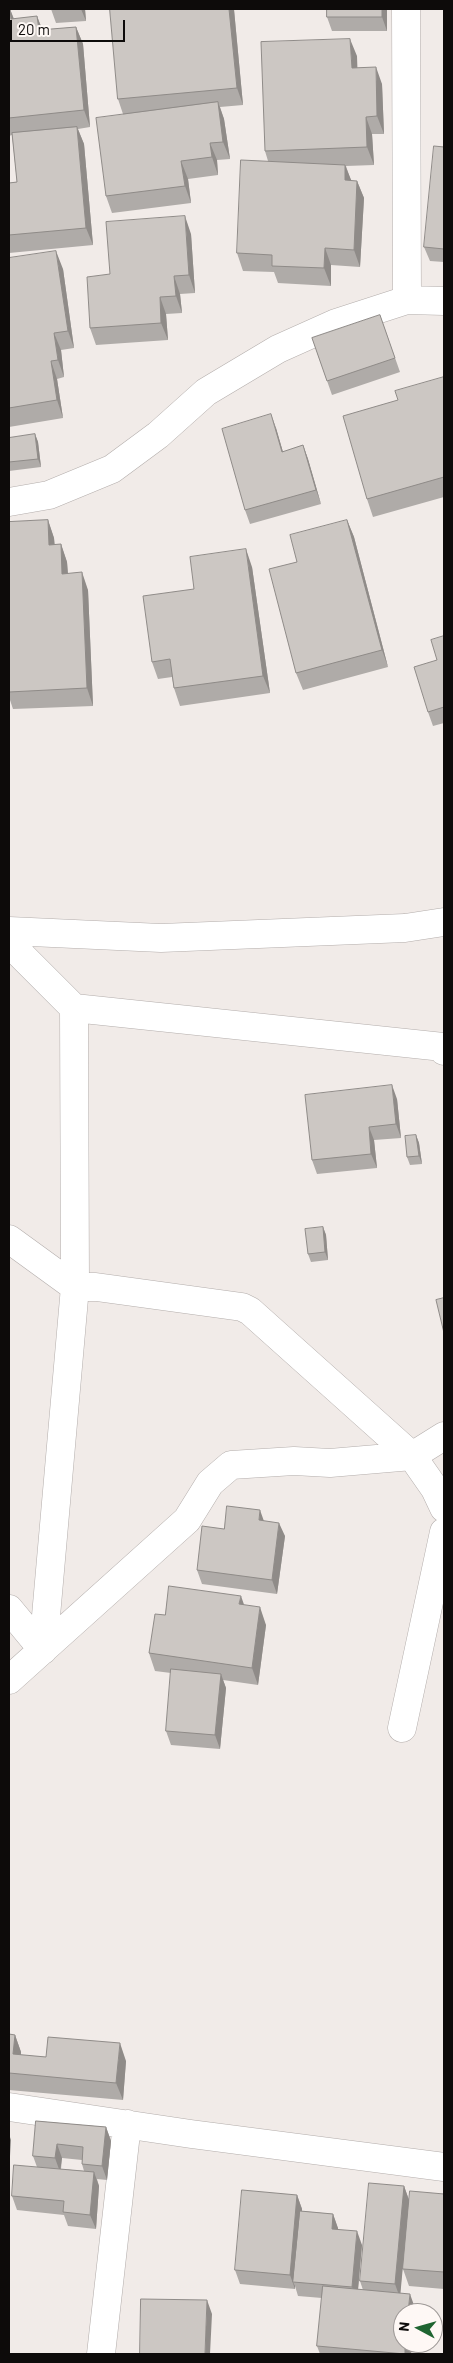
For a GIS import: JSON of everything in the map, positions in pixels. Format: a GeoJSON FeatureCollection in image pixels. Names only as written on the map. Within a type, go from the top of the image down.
{"type":"FeatureCollection","features":[{"type":"Feature","properties":{"kind":"street"},"geometry":{"type":"LineString","coordinates":[[406,9],[407,300]]}},
{"type":"Feature","properties":{"kind":"street"},"geometry":{"type":"LineString","coordinates":[[9,502],[49,494],[112,469],[158,435],[206,392],[278,349],[336,323],[407,300],[444,301]]}},
{"type":"Feature","properties":{"kind":"street"},"geometry":{"type":"LineString","coordinates":[[9,932],[161,938],[405,928],[444,922]]}},
{"type":"Feature","properties":{"kind":"street"},"geometry":{"type":"LineString","coordinates":[[9,943],[74,1008],[442,1047],[444,1051]]}},
{"type":"Feature","properties":{"kind":"street"},"geometry":{"type":"LineString","coordinates":[[43,1650],[75,1287],[74,1008]]}},
{"type":"Feature","properties":{"kind":"street"},"geometry":{"type":"LineString","coordinates":[[9,1239],[75,1287],[106,1288],[242,1307],[250,1311],[412,1456],[439,1495],[444,1508]]}},
{"type":"Feature","properties":{"kind":"street"},"geometry":{"type":"LineString","coordinates":[[9,1680],[187,1520],[210,1483],[231,1465],[294,1461],[330,1462],[412,1456],[444,1436]]}},
{"type":"Feature","properties":{"kind":"street"},"geometry":{"type":"LineString","coordinates":[[402,1728],[444,1532]]}},
{"type":"Feature","properties":{"kind":"street"},"geometry":{"type":"LineString","coordinates":[[9,1610],[43,1650]]}},
{"type":"Feature","properties":{"kind":"street"},"geometry":{"type":"LineString","coordinates":[[9,2106],[444,2167]]}},
{"type":"Feature","properties":{"kind":"street"},"geometry":{"type":"LineString","coordinates":[[100,2354],[127,2124]]}},
{"type":"Feature","properties":{"kind":"building"},"geometry":{"type":"Polygon","coordinates":[[[9,9],[11,19],[37,16],[39,30],[76,27],[84,110],[9,118],[9,9]]]}},
{"type":"Feature","properties":{"kind":"building"},"geometry":{"type":"Polygon","coordinates":[[[110,9],[229,9],[237,88],[118,99],[110,9]]]}},
{"type":"Feature","properties":{"kind":"building"},"geometry":{"type":"Polygon","coordinates":[[[327,9],[382,9],[382,17],[327,17],[327,9]]]}},
{"type":"Feature","properties":{"kind":"building"},"geometry":{"type":"Polygon","coordinates":[[[350,39],[352,68],[376,67],[377,116],[366,117],[367,147],[265,151],[261,42],[350,39]]]}},
{"type":"Feature","properties":{"kind":"building"},"geometry":{"type":"Polygon","coordinates":[[[218,102],[223,142],[210,143],[212,157],[181,161],[185,186],[106,196],[96,118],[218,102]]]}},
{"type":"Feature","properties":{"kind":"building"},"geometry":{"type":"Polygon","coordinates":[[[77,127],[86,228],[9,235],[9,183],[17,182],[12,133],[77,127]]]}},
{"type":"Feature","properties":{"kind":"building"},"geometry":{"type":"Polygon","coordinates":[[[434,146],[444,147],[444,249],[424,247],[434,146]]]}},
{"type":"Feature","properties":{"kind":"building"},"geometry":{"type":"Polygon","coordinates":[[[241,160],[345,165],[345,180],[357,181],[354,250],[325,248],[324,268],[272,266],[272,255],[237,253],[241,160]]]}},
{"type":"Feature","properties":{"kind":"building"},"geometry":{"type":"Polygon","coordinates":[[[185,216],[189,275],[174,276],[176,296],[160,297],[161,323],[90,328],[87,277],[110,274],[106,222],[185,216]]]}},
{"type":"Feature","properties":{"kind":"building"},"geometry":{"type":"Polygon","coordinates":[[[56,251],[68,331],[54,333],[58,360],[51,361],[57,400],[9,408],[9,258],[56,251]]]}},
{"type":"Feature","properties":{"kind":"building"},"geometry":{"type":"Polygon","coordinates":[[[380,315],[395,358],[327,381],[312,338],[380,315]]]}},
{"type":"Feature","properties":{"kind":"building"},"geometry":{"type":"Polygon","coordinates":[[[444,377],[444,477],[367,499],[343,416],[398,400],[395,391],[444,377]]]}},
{"type":"Feature","properties":{"kind":"building"},"geometry":{"type":"Polygon","coordinates":[[[271,414],[282,452],[303,445],[316,490],[245,510],[222,429],[271,414]]]}},
{"type":"Feature","properties":{"kind":"building"},"geometry":{"type":"Polygon","coordinates":[[[35,434],[38,459],[9,462],[9,438],[35,434]]]}},
{"type":"Feature","properties":{"kind":"building"},"geometry":{"type":"Polygon","coordinates":[[[48,520],[49,545],[61,544],[62,574],[82,572],[87,688],[9,692],[9,522],[48,520]]]}},
{"type":"Feature","properties":{"kind":"building"},"geometry":{"type":"Polygon","coordinates":[[[347,520],[382,650],[296,673],[269,569],[297,562],[290,535],[347,520]]]}},
{"type":"Feature","properties":{"kind":"building"},"geometry":{"type":"Polygon","coordinates":[[[246,549],[263,676],[174,688],[170,659],[152,662],[143,596],[194,589],[190,557],[246,549]]]}},
{"type":"Feature","properties":{"kind":"building"},"geometry":{"type":"Polygon","coordinates":[[[444,636],[444,707],[428,712],[414,667],[437,660],[431,640],[444,636]]]}},
{"type":"Feature","properties":{"kind":"building"},"geometry":{"type":"Polygon","coordinates":[[[392,1085],[396,1124],[369,1127],[371,1154],[312,1160],[305,1095],[392,1085]]]}},
{"type":"Feature","properties":{"kind":"building"},"geometry":{"type":"Polygon","coordinates":[[[416,1135],[419,1156],[407,1157],[405,1136],[416,1135]]]}},
{"type":"Feature","properties":{"kind":"building"},"geometry":{"type":"Polygon","coordinates":[[[323,1227],[325,1252],[308,1254],[305,1229],[323,1227]]]}},
{"type":"Feature","properties":{"kind":"building"},"geometry":{"type":"Polygon","coordinates":[[[444,1298],[444,1333],[436,1300],[444,1298]]]}},
{"type":"Feature","properties":{"kind":"building"},"geometry":{"type":"Polygon","coordinates":[[[227,1506],[260,1510],[259,1520],[279,1523],[272,1580],[197,1570],[202,1526],[224,1529],[227,1506]]]}},
{"type":"Feature","properties":{"kind":"building"},"geometry":{"type":"Polygon","coordinates":[[[169,1586],[241,1596],[239,1604],[260,1607],[252,1668],[149,1653],[155,1614],[165,1615],[169,1586]]]}},
{"type":"Feature","properties":{"kind":"building"},"geometry":{"type":"Polygon","coordinates":[[[171,1669],[221,1674],[215,1735],[166,1731],[171,1669]]]}},
{"type":"Feature","properties":{"kind":"building"},"geometry":{"type":"Polygon","coordinates":[[[9,2034],[15,2035],[13,2054],[46,2057],[48,2037],[120,2043],[116,2083],[9,2073],[9,2034]]]}},
{"type":"Feature","properties":{"kind":"building"},"geometry":{"type":"Polygon","coordinates":[[[36,2121],[106,2127],[102,2166],[82,2164],[83,2147],[57,2144],[55,2158],[33,2156],[36,2121]]]}},
{"type":"Feature","properties":{"kind":"building"},"geometry":{"type":"Polygon","coordinates":[[[14,2165],[94,2172],[90,2215],[63,2212],[64,2201],[12,2196],[14,2165]]]}},
{"type":"Feature","properties":{"kind":"building"},"geometry":{"type":"Polygon","coordinates":[[[369,2183],[404,2186],[395,2284],[360,2281],[369,2183]]]}},
{"type":"Feature","properties":{"kind":"building"},"geometry":{"type":"Polygon","coordinates":[[[242,2190],[297,2195],[290,2275],[235,2270],[242,2190]]]}},
{"type":"Feature","properties":{"kind":"building"},"geometry":{"type":"Polygon","coordinates":[[[410,2191],[444,2194],[444,2272],[403,2269],[410,2191]]]}},
{"type":"Feature","properties":{"kind":"building"},"geometry":{"type":"Polygon","coordinates":[[[300,2211],[333,2214],[332,2229],[357,2231],[352,2287],[293,2282],[300,2211]]]}},
{"type":"Feature","properties":{"kind":"building"},"geometry":{"type":"Polygon","coordinates":[[[323,2286],[410,2294],[409,2303],[393,2303],[393,2353],[317,2346],[323,2286]]]}},
{"type":"Feature","properties":{"kind":"building"},"geometry":{"type":"Polygon","coordinates":[[[141,2299],[207,2300],[205,2354],[140,2354],[141,2299]]]}}]}
